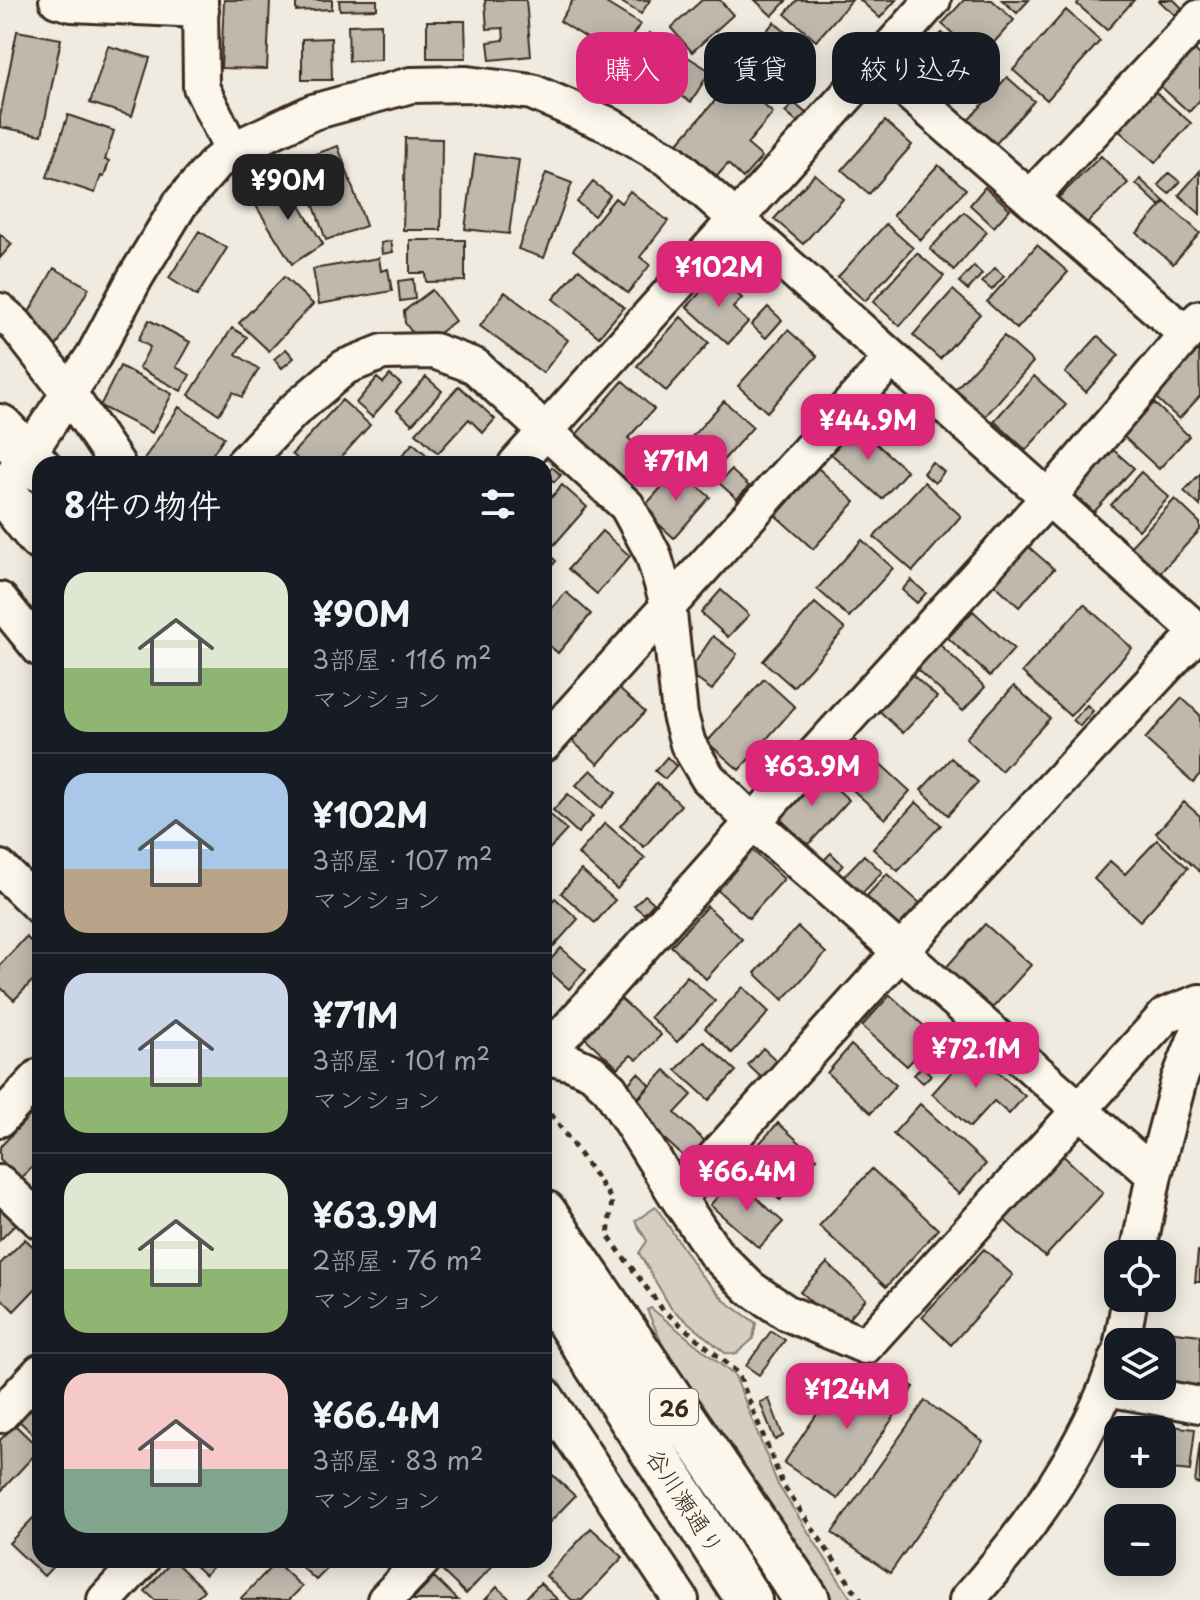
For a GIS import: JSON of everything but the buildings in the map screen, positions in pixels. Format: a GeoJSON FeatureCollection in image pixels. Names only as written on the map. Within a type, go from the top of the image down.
{"type":"FeatureCollection","features":[{"type":"Feature","properties":{"kind":"main road"},"geometry":{"type":"LineString","coordinates":[[0,489],[32,528]]}},
{"type":"Feature","properties":{"kind":"main road","name":"26"},"geometry":{"type":"LineString","coordinates":[[552,1225],[807,1600]]}},
{"type":"Feature","properties":{"kind":"main road","name":"谷川瀬通り"},"geometry":{"type":"LineString","coordinates":[[552,1295],[749,1600]]}},
{"type":"Feature","properties":{"kind":"street"},"geometry":{"type":"LineString","coordinates":[[57,0],[72,4],[200,5],[201,87],[232,150]]}},
{"type":"Feature","properties":{"kind":"street"},"geometry":{"type":"LineString","coordinates":[[904,32],[933,0]]}},
{"type":"Feature","properties":{"kind":"street"},"geometry":{"type":"LineString","coordinates":[[1030,198],[1200,17]]}},
{"type":"Feature","properties":{"kind":"street"},"geometry":{"type":"LineString","coordinates":[[0,489],[23,450],[94,355],[135,278],[180,204],[216,163],[232,150],[313,112],[411,85],[467,84],[532,92],[607,124],[671,161],[1199,632],[901,951],[678,1198]]}},
{"type":"Feature","properties":{"kind":"street"},"geometry":{"type":"LineString","coordinates":[[523,456],[840,104]]}},
{"type":"Feature","properties":{"kind":"street"},"geometry":{"type":"LineString","coordinates":[[552,1047],[1049,497],[1193,326],[1030,198],[922,104]]}},
{"type":"Feature","properties":{"kind":"street"},"geometry":{"type":"LineString","coordinates":[[0,311],[15,324],[68,392],[112,456]]}},
{"type":"Feature","properties":{"kind":"street"},"geometry":{"type":"LineString","coordinates":[[251,456],[292,412],[345,367],[383,352],[434,351],[475,366],[627,506],[653,554],[668,604],[680,715],[688,744],[708,778],[753,822],[1154,1175]]}},
{"type":"Feature","properties":{"kind":"street"},"geometry":{"type":"LineString","coordinates":[[552,735],[891,359]]}},
{"type":"Feature","properties":{"kind":"street"},"geometry":{"type":"LineString","coordinates":[[0,600],[32,639]]}},
{"type":"Feature","properties":{"kind":"street"},"geometry":{"type":"LineString","coordinates":[[0,868],[32,899]]}},
{"type":"Feature","properties":{"kind":"street"},"geometry":{"type":"LineString","coordinates":[[552,1058],[592,1072],[610,1089],[715,1253],[750,1288],[787,1313],[865,1346],[1166,1015],[1200,1002]]}},
{"type":"Feature","properties":{"kind":"street"},"geometry":{"type":"LineString","coordinates":[[1141,1240],[1179,1080],[1200,1027]]}},
{"type":"Feature","properties":{"kind":"street"},"geometry":{"type":"LineString","coordinates":[[0,1119],[32,1085]]}},
{"type":"Feature","properties":{"kind":"street"},"geometry":{"type":"LineString","coordinates":[[0,1183],[32,1213]]}},
{"type":"Feature","properties":{"kind":"street"},"geometry":{"type":"LineString","coordinates":[[0,1415],[32,1381]]}},
{"type":"Feature","properties":{"kind":"street"},"geometry":{"type":"LineString","coordinates":[[974,1597],[1021,1538],[1068,1468],[1104,1392]]}},
{"type":"Feature","properties":{"kind":"street"},"geometry":{"type":"LineString","coordinates":[[1176,1396],[1200,1405]]}},
{"type":"Feature","properties":{"kind":"street"},"geometry":{"type":"LineString","coordinates":[[552,1418],[674,1597]]}},
{"type":"Feature","properties":{"kind":"street"},"geometry":{"type":"LineString","coordinates":[[105,1600],[135,1568]]}},
{"type":"Feature","properties":{"kind":"street"},"geometry":{"type":"LineString","coordinates":[[385,1600],[407,1568]]}},
{"type":"Feature","properties":{"kind":"path"},"geometry":{"type":"LineString","coordinates":[[552,1115],[612,1200],[608,1236],[663,1310],[738,1373],[783,1485],[861,1600]]}},
{"type":"Feature","properties":{"kind":"shaded area"},"geometry":{"type":"Polygon","coordinates":[[[656,1207],[700,1274],[725,1301],[756,1323],[753,1339],[736,1354],[725,1353],[671,1308],[639,1253],[647,1241],[635,1221],[656,1207]]]}},
{"type":"Feature","properties":{"kind":"shaded area"},"geometry":{"type":"Polygon","coordinates":[[[651,1308],[735,1376],[778,1485],[852,1600],[822,1600],[684,1393],[647,1310],[651,1308]]]}}]}
